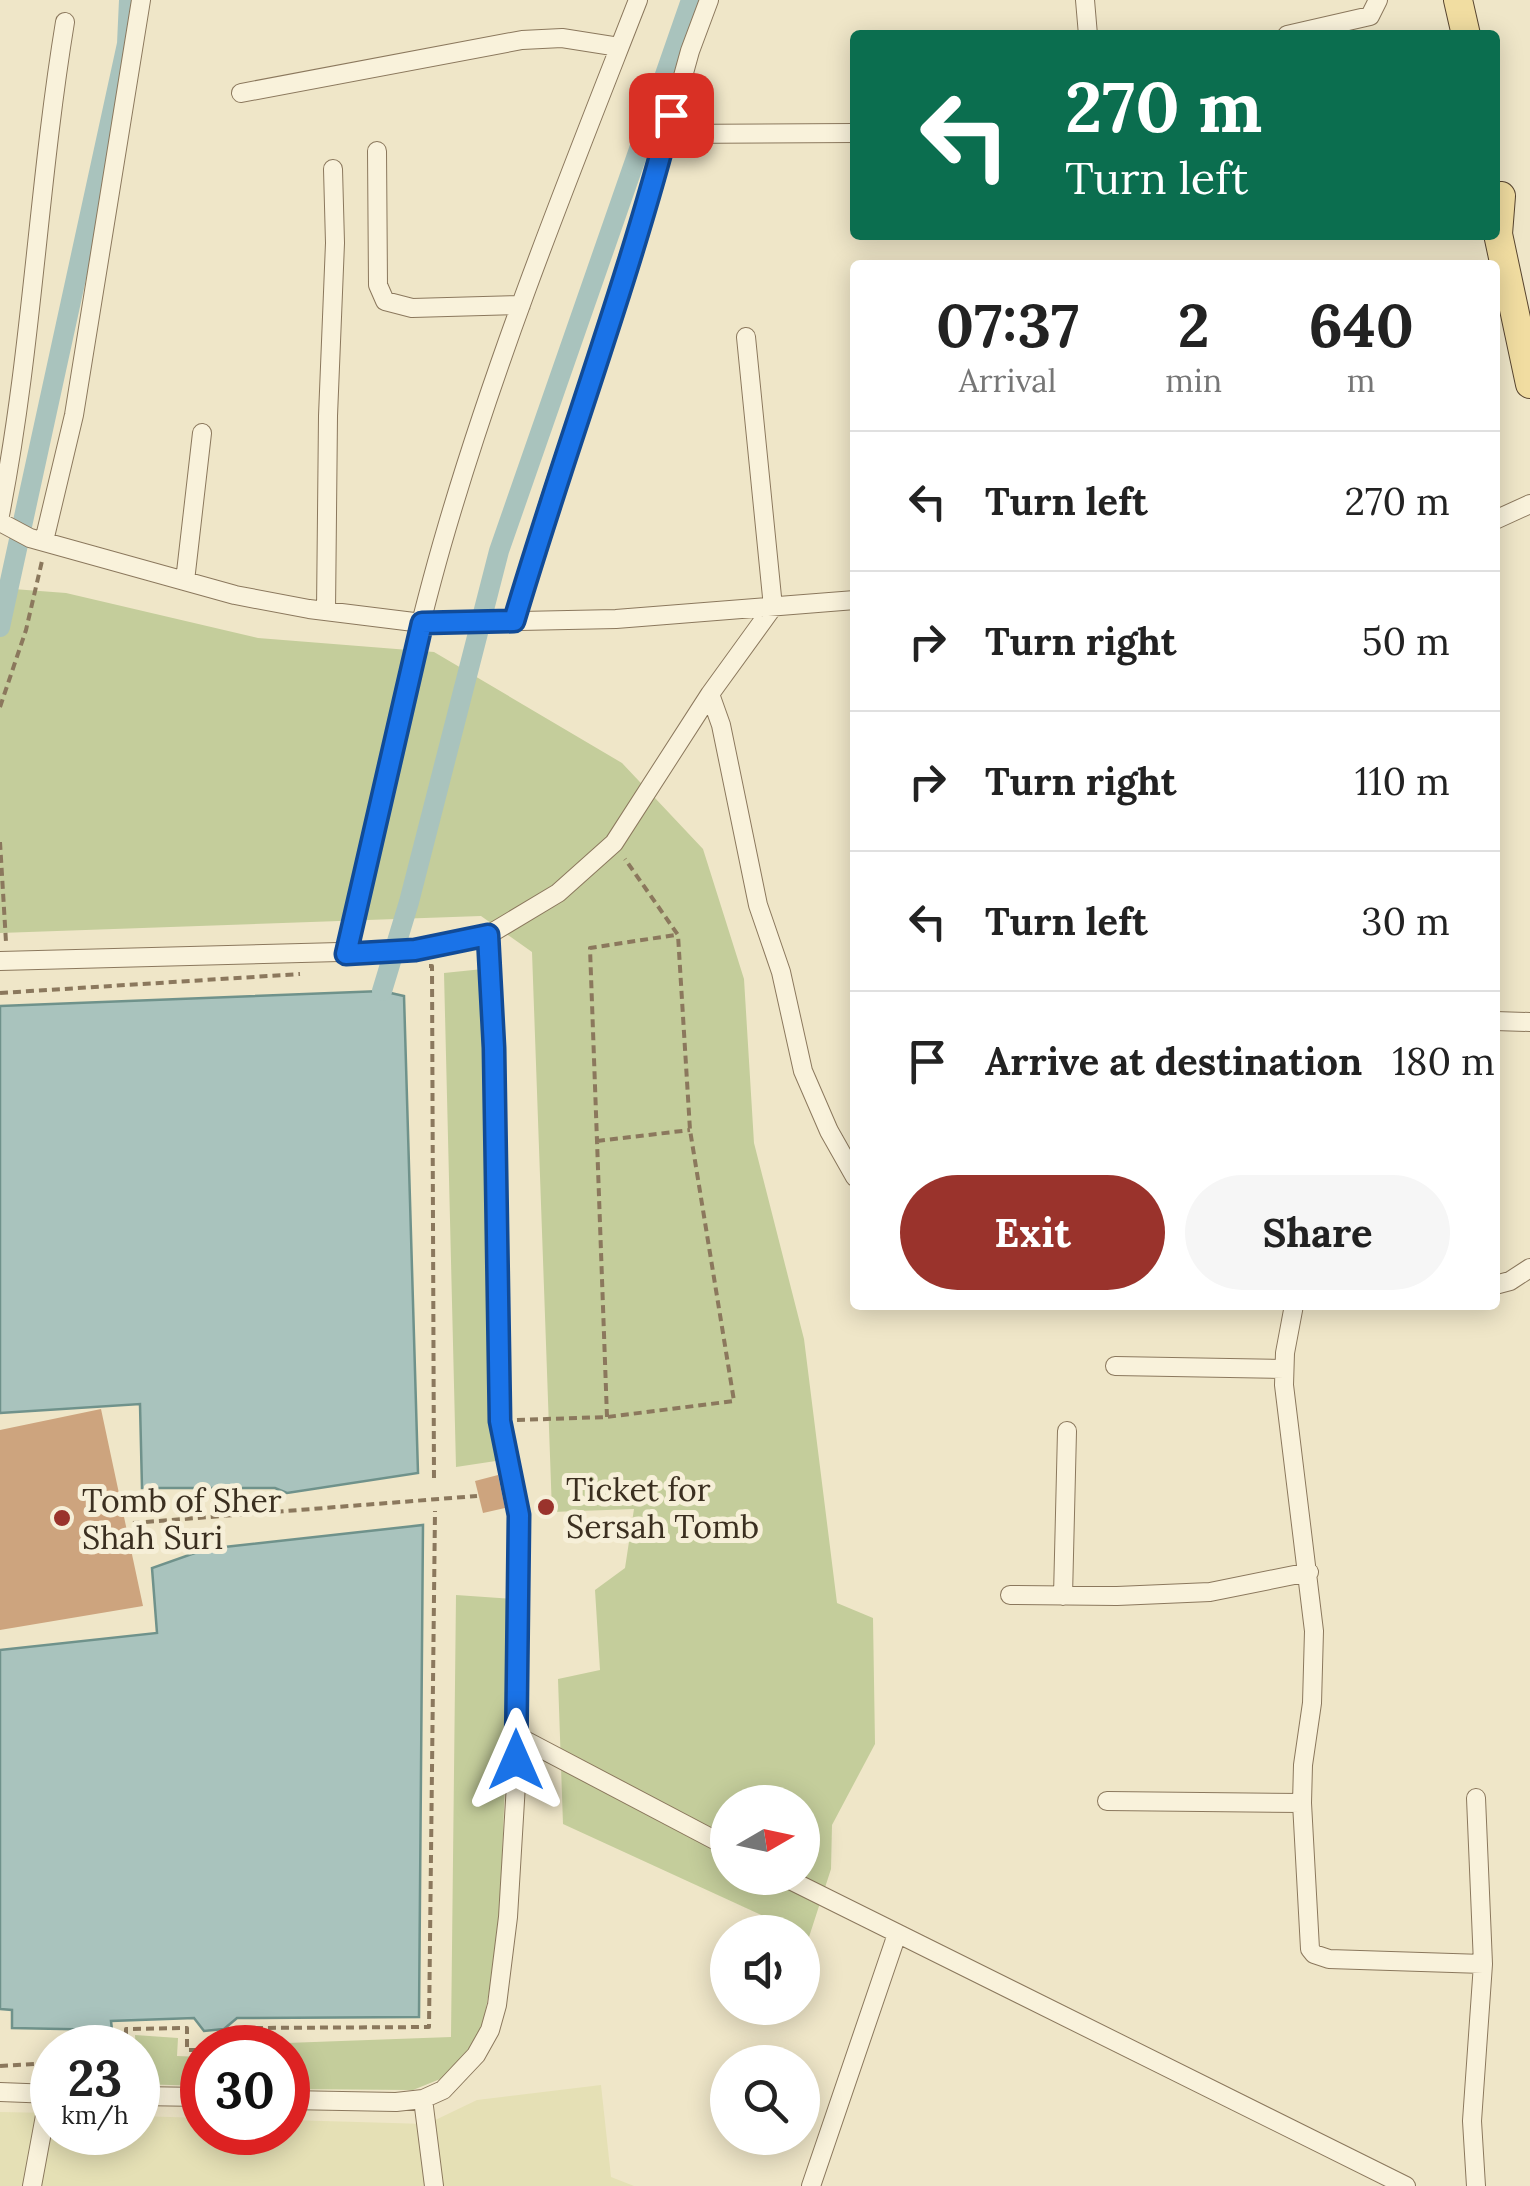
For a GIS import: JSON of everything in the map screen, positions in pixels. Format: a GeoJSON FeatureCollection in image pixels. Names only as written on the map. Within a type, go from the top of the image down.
{"type":"FeatureCollection","features":[{"type":"Feature","properties":{"kind":"main road"},"geometry":{"type":"LineString","coordinates":[[1458,0],[1465,30]]}},
{"type":"Feature","properties":{"kind":"main road"},"geometry":{"type":"LineString","coordinates":[[1500,190],[1530,316]]}},
{"type":"Feature","properties":{"kind":"main road"},"geometry":{"type":"LineString","coordinates":[[1497,240],[1530,384]]}},
{"type":"Feature","properties":{"kind":"street"},"geometry":{"type":"LineString","coordinates":[[37,540],[74,415],[140,0]]}},
{"type":"Feature","properties":{"kind":"street"},"geometry":{"type":"LineString","coordinates":[[356,954],[422,623],[446,529],[521,305],[638,0]]}},
{"type":"Feature","properties":{"kind":"street"},"geometry":{"type":"LineString","coordinates":[[510,621],[649,199],[709,0]]}},
{"type":"Feature","properties":{"kind":"street"},"geometry":{"type":"LineString","coordinates":[[1085,0],[1088,30]]}},
{"type":"Feature","properties":{"kind":"street"},"geometry":{"type":"LineString","coordinates":[[1312,30],[1370,16],[1378,0]]}},
{"type":"Feature","properties":{"kind":"street"},"geometry":{"type":"LineString","coordinates":[[65,22],[49,119],[24,374],[3,521],[37,540],[262,600],[422,623],[616,619],[850,600]]}},
{"type":"Feature","properties":{"kind":"street"},"geometry":{"type":"LineString","coordinates":[[240,93],[522,40],[562,38],[619,46]]}},
{"type":"Feature","properties":{"kind":"street"},"geometry":{"type":"LineString","coordinates":[[666,134],[850,134]]}},
{"type":"Feature","properties":{"kind":"street"},"geometry":{"type":"LineString","coordinates":[[376,151],[378,285],[385,301],[412,308],[521,305]]}},
{"type":"Feature","properties":{"kind":"street"},"geometry":{"type":"LineString","coordinates":[[326,611],[335,259],[333,169]]}},
{"type":"Feature","properties":{"kind":"street"},"geometry":{"type":"LineString","coordinates":[[4,961],[356,954],[417,958],[488,935],[558,893],[614,843],[710,694],[773,607],[746,337]]}},
{"type":"Feature","properties":{"kind":"street"},"geometry":{"type":"LineString","coordinates":[[185,581],[202,433]]}},
{"type":"Feature","properties":{"kind":"street"},"geometry":{"type":"LineString","coordinates":[[1500,518],[1530,504]]}},
{"type":"Feature","properties":{"kind":"street"},"geometry":{"type":"LineString","coordinates":[[710,694],[721,725],[758,905],[781,972],[803,1071],[850,1168]]}},
{"type":"Feature","properties":{"kind":"street"},"geometry":{"type":"LineString","coordinates":[[310,2100],[396,2102],[423,2099],[443,2090],[476,2055],[490,2030],[497,2005],[508,1917],[517,1736],[519,1515],[500,1421],[488,935]]}},
{"type":"Feature","properties":{"kind":"street"},"geometry":{"type":"LineString","coordinates":[[1500,1020],[1530,1022]]}},
{"type":"Feature","properties":{"kind":"street"},"geometry":{"type":"LineString","coordinates":[[1500,1283],[1530,1268]]}},
{"type":"Feature","properties":{"kind":"street"},"geometry":{"type":"LineString","coordinates":[[1293,1310],[1284,1369],[1286,1423],[1309,1572],[1314,1664],[1302,1803],[1308,1942],[1314,1954],[1342,1960],[1483,1964]]}},
{"type":"Feature","properties":{"kind":"street"},"geometry":{"type":"LineString","coordinates":[[1114,1366],[1284,1369]]}},
{"type":"Feature","properties":{"kind":"street"},"geometry":{"type":"LineString","coordinates":[[1063,1596],[1067,1431]]}},
{"type":"Feature","properties":{"kind":"street"},"geometry":{"type":"LineString","coordinates":[[1010,1596],[1210,1592],[1309,1572]]}},
{"type":"Feature","properties":{"kind":"street"},"geometry":{"type":"LineString","coordinates":[[517,1736],[710,1838]]}},
{"type":"Feature","properties":{"kind":"street"},"geometry":{"type":"LineString","coordinates":[[1476,1798],[1483,1964],[1472,2121],[1476,2186]]}},
{"type":"Feature","properties":{"kind":"street"},"geometry":{"type":"LineString","coordinates":[[1107,1801],[1302,1803]]}},
{"type":"Feature","properties":{"kind":"street"},"geometry":{"type":"LineString","coordinates":[[819,1895],[1406,2186]]}},
{"type":"Feature","properties":{"kind":"street"},"geometry":{"type":"LineString","coordinates":[[812,2186],[896,1934]]}},
{"type":"Feature","properties":{"kind":"street"},"geometry":{"type":"LineString","coordinates":[[0,2092],[30,2093]]}},
{"type":"Feature","properties":{"kind":"street"},"geometry":{"type":"LineString","coordinates":[[423,2099],[434,2186]]}},
{"type":"Feature","properties":{"kind":"street"},"geometry":{"type":"LineString","coordinates":[[32,2186],[38,2155]]}},
{"type":"Feature","properties":{"kind":"path"},"geometry":{"type":"LineString","coordinates":[[0,707],[34,599],[37,540]]}},
{"type":"Feature","properties":{"kind":"path"},"geometry":{"type":"LineString","coordinates":[[0,842],[4,961]]}},
{"type":"Feature","properties":{"kind":"path"},"geometry":{"type":"LineString","coordinates":[[500,1421],[607,1417],[734,1401],[690,1130],[678,935],[614,843]]}},
{"type":"Feature","properties":{"kind":"path"},"geometry":{"type":"LineString","coordinates":[[607,1417],[590,948],[678,935]]}},
{"type":"Feature","properties":{"kind":"path"},"geometry":{"type":"LineString","coordinates":[[417,958],[432,966],[434,1482]]}},
{"type":"Feature","properties":{"kind":"path"},"geometry":{"type":"LineString","coordinates":[[0,992],[304,974]]}},
{"type":"Feature","properties":{"kind":"path"},"geometry":{"type":"LineString","coordinates":[[596,1141],[690,1130]]}},
{"type":"Feature","properties":{"kind":"path"},"geometry":{"type":"LineString","coordinates":[[133,1523],[477,1496]]}},
{"type":"Feature","properties":{"kind":"path"},"geometry":{"type":"LineString","coordinates":[[310,2028],[429,2027],[436,1511]]}},
{"type":"Feature","properties":{"kind":"path"},"geometry":{"type":"LineString","coordinates":[[0,2066],[30,2065]]}},
{"type":"Feature","properties":{"kind":"shaded area"},"geometry":{"type":"Polygon","coordinates":[[[601,2085],[611,2177],[634,2186],[0,2186],[0,2112],[30,2113],[30,2155],[160,2155],[160,2117],[180,2117],[180,2155],[310,2155],[310,2121],[427,2124],[477,2100],[601,2085]]]}},
{"type":"Feature","properties":{"kind":"green space"},"geometry":{"type":"Polygon","coordinates":[[[0,588],[66,593],[258,638],[434,652],[622,763],[703,849],[744,979],[754,1143],[804,1339],[837,1603],[873,1618],[875,1744],[832,1825],[831,1869],[816,1915],[761,1915],[718,1895],[820,1895],[820,1785],[710,1785],[710,1892],[563,1824],[558,1679],[600,1670],[595,1590],[625,1568],[634,1509],[552,1512],[532,952],[481,916],[0,933],[0,588]]]}},
{"type":"Feature","properties":{"kind":"green space"},"geometry":{"type":"Polygon","coordinates":[[[483,969],[500,985],[509,1459],[456,1467],[444,973],[483,969]]]}},
{"type":"Feature","properties":{"kind":"green space"},"geometry":{"type":"Polygon","coordinates":[[[456,1595],[512,1599],[499,1939],[482,2029],[455,2073],[413,2090],[310,2089],[310,2042],[451,2037],[456,1595]]]}},
{"type":"Feature","properties":{"kind":"green space"},"geometry":{"type":"Polygon","coordinates":[[[160,2037],[178,2038],[180,2085],[160,2085],[160,2037]]]}},
{"type":"Feature","properties":{"kind":"water"},"geometry":{"type":"Polygon","coordinates":[[[382,991],[404,996],[418,1473],[287,1493],[275,1488],[142,1488],[140,1404],[0,1413],[0,1006],[382,991]]]}},
{"type":"Feature","properties":{"kind":"water"},"geometry":{"type":"Polygon","coordinates":[[[423,1525],[419,2017],[237,2018],[229,2025],[199,2025],[194,2018],[12,2028],[12,2010],[0,2009],[0,1650],[157,1633],[152,1568],[206,1549],[423,1525]]]}},
{"type":"Feature","properties":{"kind":"building","name":"Tomb of Sher Shah Suri"},"geometry":{"type":"Polygon","coordinates":[[[101,1409],[143,1606],[0,1630],[0,1430],[101,1409]]]}},
{"type":"Feature","properties":{"kind":"building"},"geometry":{"type":"Polygon","coordinates":[[[498,1475],[505,1508],[483,1513],[475,1481],[498,1475]]]}},
{"type":"Feature","properties":{"kind":"waterway"},"geometry":{"type":"LineString","coordinates":[[0,627],[127,44],[129,0]]}},
{"type":"Feature","properties":{"kind":"waterway"},"geometry":{"type":"LineString","coordinates":[[382,991],[409,902],[499,551],[691,0]]}},
{"type":"Feature","properties":{"kind":"place","name":"Ticket for Sersah Tomb"},"geometry":{"type":"Point","coordinates":[546,1507]}},
{"type":"Feature","properties":{"kind":"place","name":"Tomb of Sher Shah Suri"},"geometry":{"type":"Point","coordinates":[62,1518]}},
{"type":"Feature","properties":{"kind":"route"},"geometry":{"type":"LineString","coordinates":[[516,1760],[519,1515],[500,1421],[494,1048],[488,935],[415,950],[346,954],[422,623],[514,621],[649,199],[671,115]]}}]}
